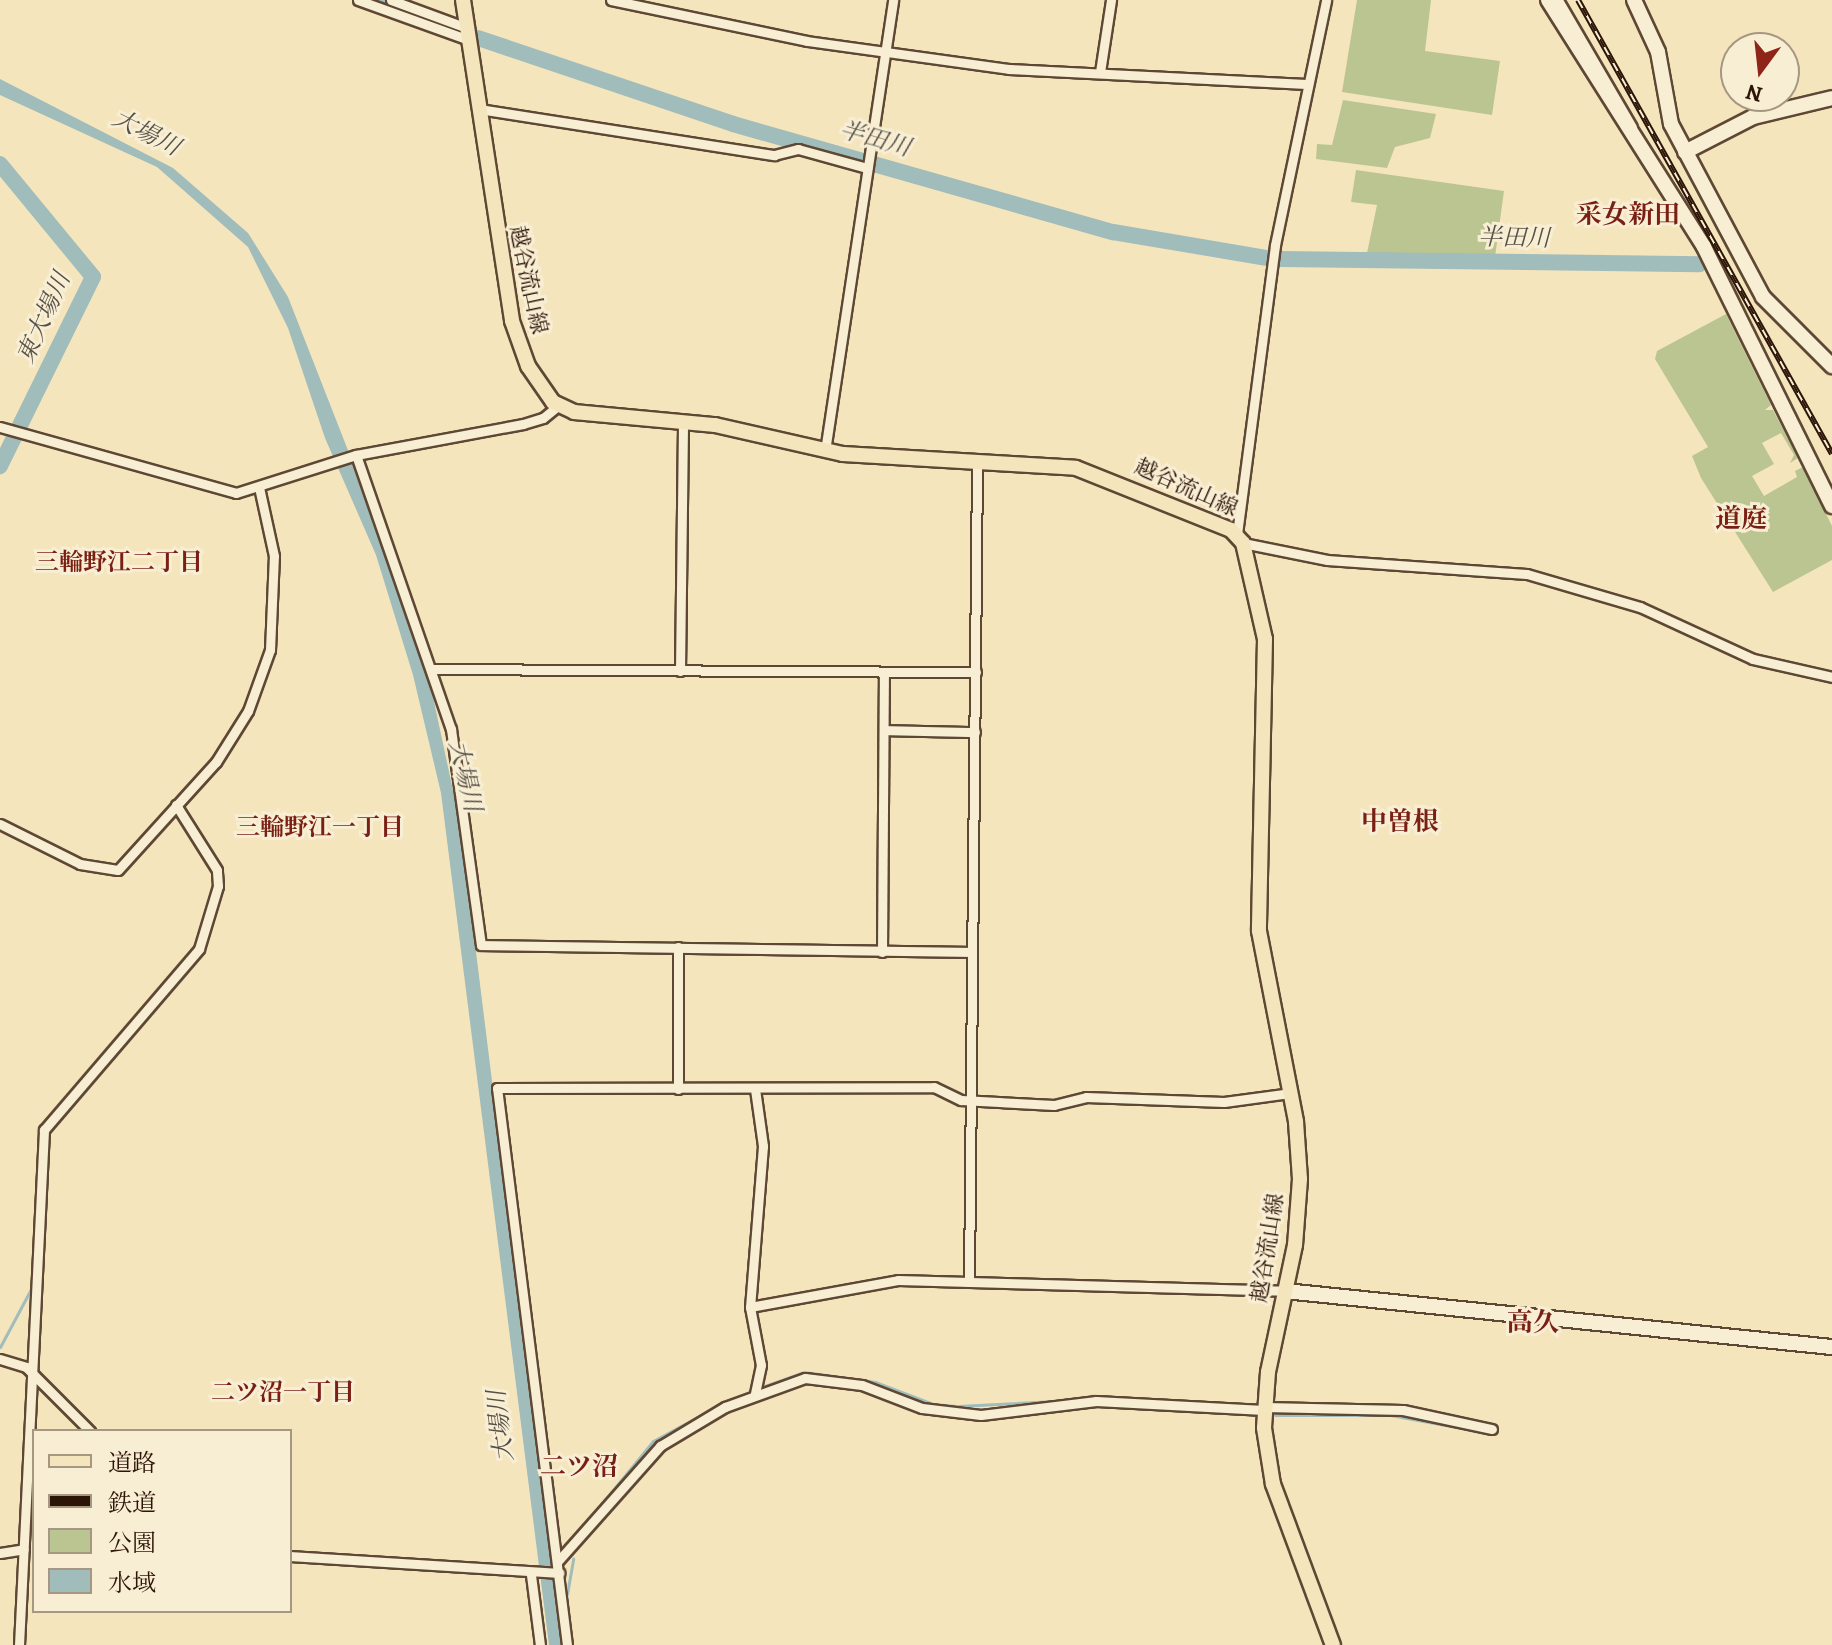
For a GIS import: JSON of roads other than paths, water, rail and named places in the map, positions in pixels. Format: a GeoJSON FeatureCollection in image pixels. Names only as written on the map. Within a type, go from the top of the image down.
{"type":"FeatureCollection","features":[{"type":"Feature","properties":{"kind":"main road","name":"越谷流山線"},"geometry":{"type":"LineString","coordinates":[[463,0],[516,334],[535,380],[558,406],[586,414],[683,421],[825,451],[1089,471],[1240,539],[1265,639],[1259,931],[1291,1093],[1300,1179],[1285,1291],[1264,1409],[1273,1484],[1333,1645]]}},
{"type":"Feature","properties":{"kind":"street"},"geometry":{"type":"LineString","coordinates":[[358,0],[468,34]]}},
{"type":"Feature","properties":{"kind":"street"},"geometry":{"type":"LineString","coordinates":[[391,0],[468,34]]}},
{"type":"Feature","properties":{"kind":"street"},"geometry":{"type":"LineString","coordinates":[[611,0],[767,33],[1009,69],[1307,84]]}},
{"type":"Feature","properties":{"kind":"street"},"geometry":{"type":"LineString","coordinates":[[825,451],[893,0]]}},
{"type":"Feature","properties":{"kind":"street"},"geometry":{"type":"LineString","coordinates":[[1100,72],[1111,0]]}},
{"type":"Feature","properties":{"kind":"street"},"geometry":{"type":"LineString","coordinates":[[1326,0],[1275,245],[1240,539],[1327,560],[1527,574],[1628,603],[1753,659],[1832,677]]}},
{"type":"Feature","properties":{"kind":"street"},"geometry":{"type":"LineString","coordinates":[[1634,0],[1658,52],[1667,112],[1685,152],[1770,309],[1832,366]]}},
{"type":"Feature","properties":{"kind":"street"},"geometry":{"type":"LineString","coordinates":[[1558,1],[1636,142],[1704,247],[1832,506]]}},
{"type":"Feature","properties":{"kind":"street"},"geometry":{"type":"LineString","coordinates":[[1685,152],[1753,117],[1832,98]]}},
{"type":"Feature","properties":{"kind":"street"},"geometry":{"type":"LineString","coordinates":[[479,109],[774,155],[798,149],[868,165]]}},
{"type":"Feature","properties":{"kind":"street"},"geometry":{"type":"LineString","coordinates":[[0,427],[236,493],[354,456],[523,424],[543,418],[558,406]]}},
{"type":"Feature","properties":{"kind":"street"},"geometry":{"type":"LineString","coordinates":[[680,671],[683,421]]}},
{"type":"Feature","properties":{"kind":"street"},"geometry":{"type":"LineString","coordinates":[[354,456],[451,729],[481,945],[970,952]]}},
{"type":"Feature","properties":{"kind":"street"},"geometry":{"type":"LineString","coordinates":[[969,1282],[977,461]]}},
{"type":"Feature","properties":{"kind":"street"},"geometry":{"type":"LineString","coordinates":[[0,824],[80,864],[118,870],[235,735],[270,650],[274,556],[259,487]]}},
{"type":"Feature","properties":{"kind":"street"},"geometry":{"type":"LineString","coordinates":[[431,669],[976,672]]}},
{"type":"Feature","properties":{"kind":"street"},"geometry":{"type":"LineString","coordinates":[[882,952],[884,673]]}},
{"type":"Feature","properties":{"kind":"street"},"geometry":{"type":"LineString","coordinates":[[884,730],[975,732]]}},
{"type":"Feature","properties":{"kind":"street"},"geometry":{"type":"LineString","coordinates":[[19,1645],[44,1130],[199,949],[218,886],[217,870],[176,805]]}},
{"type":"Feature","properties":{"kind":"street"},"geometry":{"type":"LineString","coordinates":[[678,947],[678,1089]]}},
{"type":"Feature","properties":{"kind":"street"},"geometry":{"type":"LineString","coordinates":[[567,1645],[497,1088],[934,1087],[970,1101],[1054,1105],[1086,1097],[1224,1102],[1291,1093]]}},
{"type":"Feature","properties":{"kind":"street"},"geometry":{"type":"LineString","coordinates":[[755,1089],[763,1146],[750,1307],[761,1365],[756,1389]]}},
{"type":"Feature","properties":{"kind":"street"},"geometry":{"type":"LineString","coordinates":[[750,1307],[898,1280],[1285,1291],[1832,1347]]}},
{"type":"Feature","properties":{"kind":"street"},"geometry":{"type":"LineString","coordinates":[[0,1359],[33,1373],[88,1429]]}},
{"type":"Feature","properties":{"kind":"street"},"geometry":{"type":"LineString","coordinates":[[558,1561],[660,1446],[756,1389],[805,1378],[875,1389],[922,1408],[981,1415],[1096,1401],[1264,1409],[1403,1410],[1492,1429]]}},
{"type":"Feature","properties":{"kind":"street"},"geometry":{"type":"LineString","coordinates":[[0,1553],[24,1549]]}},
{"type":"Feature","properties":{"kind":"street"},"geometry":{"type":"LineString","coordinates":[[292,1556],[417,1561],[533,1575],[557,1573]]}},
{"type":"Feature","properties":{"kind":"street"},"geometry":{"type":"LineString","coordinates":[[533,1575],[540,1645]]}},
{"type":"Feature","properties":{"kind":"water"},"geometry":{"type":"Polygon","coordinates":[[[0,79],[173,168],[248,233],[288,297],[405,596],[430,683],[460,823],[562,1645],[549,1645],[441,793],[413,675],[376,555],[325,438],[288,328],[248,247],[157,167],[0,95],[0,79]]]}},
{"type":"Feature","properties":{"kind":"waterway","name":"半田川"},"geometry":{"type":"LineString","coordinates":[[375,0],[458,31]]}},
{"type":"Feature","properties":{"kind":"waterway","name":"半田川"},"geometry":{"type":"LineString","coordinates":[[478,38],[733,124],[1113,232],[1266,258]]}},
{"type":"Feature","properties":{"kind":"waterway","name":"東大場川"},"geometry":{"type":"LineString","coordinates":[[0,164],[93,277],[0,466]]}},
{"type":"Feature","properties":{"kind":"waterway","name":"半田川"},"geometry":{"type":"LineString","coordinates":[[1279,259],[1700,264]]}},
{"type":"Feature","properties":{"kind":"waterway"},"geometry":{"type":"LineString","coordinates":[[0,1347],[32,1287]]}},
{"type":"Feature","properties":{"kind":"waterway"},"geometry":{"type":"LineString","coordinates":[[759,1388],[804,1372],[875,1382],[933,1404],[958,1406],[1116,1398]]}},
{"type":"Feature","properties":{"kind":"waterway"},"geometry":{"type":"LineString","coordinates":[[734,1399],[752,1391]]}},
{"type":"Feature","properties":{"kind":"waterway"},"geometry":{"type":"LineString","coordinates":[[571,1541],[653,1441],[716,1407]]}},
{"type":"Feature","properties":{"kind":"waterway"},"geometry":{"type":"LineString","coordinates":[[1275,1415],[1390,1415],[1489,1433]]}},
{"type":"Feature","properties":{"kind":"waterway"},"geometry":{"type":"LineString","coordinates":[[567,1594],[573,1559]]}},
{"type":"Feature","properties":{"kind":"railway"},"geometry":{"type":"LineString","coordinates":[[1578,0],[1832,454]]}},
{"type":"Feature","properties":{"kind":"district","name":"采女新田"},"geometry":{"type":"Point","coordinates":[1628,215]}},
{"type":"Feature","properties":{"kind":"district","name":"道庭"},"geometry":{"type":"Point","coordinates":[1741,519]}},
{"type":"Feature","properties":{"kind":"district","name":"三輪野江二丁目"},"geometry":{"type":"Point","coordinates":[119,563]}},
{"type":"Feature","properties":{"kind":"district","name":"中曽根"},"geometry":{"type":"Point","coordinates":[1400,822]}},
{"type":"Feature","properties":{"kind":"district","name":"三輪野江一丁目"},"geometry":{"type":"Point","coordinates":[320,828]}},
{"type":"Feature","properties":{"kind":"district","name":"高久"},"geometry":{"type":"Point","coordinates":[1533,1323]}},
{"type":"Feature","properties":{"kind":"district","name":"二ツ沼一丁目"},"geometry":{"type":"Point","coordinates":[283,1393]}},
{"type":"Feature","properties":{"kind":"district","name":"二ツ沼"},"geometry":{"type":"Point","coordinates":[579,1467]}},
{"type":"Feature","properties":{"kind":"water label","name":"大場川"},"geometry":{"type":"Point","coordinates":[146,133]}},
{"type":"Feature","properties":{"kind":"water label","name":"大場川"},"geometry":{"type":"Point","coordinates":[465,776]}},
{"type":"Feature","properties":{"kind":"water label","name":"大場川"},"geometry":{"type":"Point","coordinates":[501,1426]}}]}
